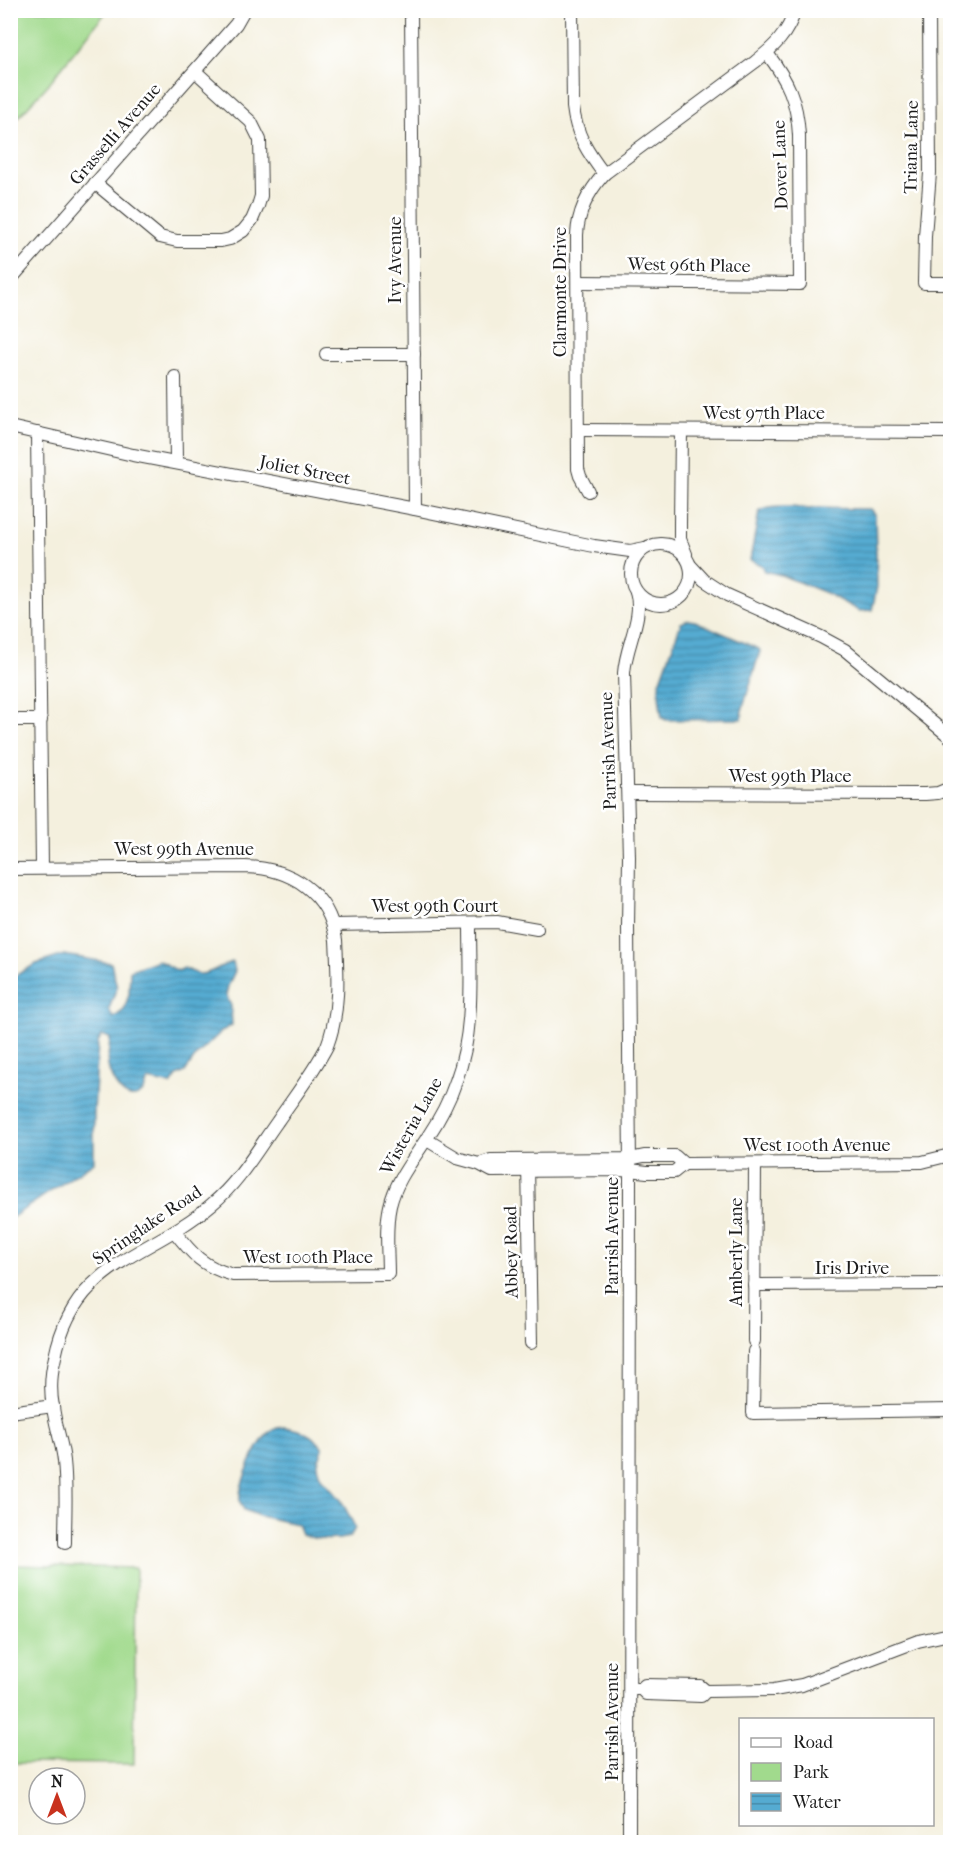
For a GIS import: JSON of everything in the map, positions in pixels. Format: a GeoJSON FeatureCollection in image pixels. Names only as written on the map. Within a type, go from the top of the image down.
{"type":"FeatureCollection","features":[{"type":"Feature","properties":{"kind":"street","name":"Grasselli Avenue"},"geometry":{"type":"LineString","coordinates":[[10,280],[236,24],[244,10]]}},
{"type":"Feature","properties":{"kind":"street","name":"Ivy Avenue"},"geometry":{"type":"LineString","coordinates":[[411,10],[415,509]]}},
{"type":"Feature","properties":{"kind":"street"},"geometry":{"type":"LineString","coordinates":[[572,10],[575,121],[582,143],[604,174]]}},
{"type":"Feature","properties":{"kind":"street","name":"Clarmonte Drive"},"geometry":{"type":"LineString","coordinates":[[588,491],[579,476],[577,235],[579,218],[589,192],[604,174],[767,53],[785,33],[795,10]]}},
{"type":"Feature","properties":{"kind":"street","name":"Triana Lane"},"geometry":{"type":"LineString","coordinates":[[929,10],[930,173],[924,283],[951,283]]}},
{"type":"Feature","properties":{"kind":"street","name":"Dover Lane"},"geometry":{"type":"LineString","coordinates":[[767,53],[789,86],[797,113],[800,284]]}},
{"type":"Feature","properties":{"kind":"street"},"geometry":{"type":"LineString","coordinates":[[95,183],[160,237],[177,241],[221,241],[230,239],[243,231],[252,220],[261,196],[260,140],[251,122],[195,71]]}},
{"type":"Feature","properties":{"kind":"street","name":"West 96th Place"},"geometry":{"type":"LineString","coordinates":[[578,282],[800,284]]}},
{"type":"Feature","properties":{"kind":"street"},"geometry":{"type":"LineString","coordinates":[[327,354],[414,354]]}},
{"type":"Feature","properties":{"kind":"street"},"geometry":{"type":"LineString","coordinates":[[175,377],[176,463]]}},
{"type":"Feature","properties":{"kind":"street","name":"Joliet Street"},"geometry":{"type":"LineString","coordinates":[[10,427],[176,463],[594,546],[630,551],[650,546]]}},
{"type":"Feature","properties":{"kind":"street","name":"West 97th Place"},"geometry":{"type":"LineString","coordinates":[[578,430],[951,432]]}},
{"type":"Feature","properties":{"kind":"street"},"geometry":{"type":"LineString","coordinates":[[680,598],[690,585],[692,577],[689,561],[680,539],[681,431]]}},
{"type":"Feature","properties":{"kind":"street"},"geometry":{"type":"LineString","coordinates":[[37,433],[42,868]]}},
{"type":"Feature","properties":{"kind":"street"},"geometry":{"type":"LineString","coordinates":[[631,577],[635,558],[671,533],[680,516]]}},
{"type":"Feature","properties":{"kind":"street"},"geometry":{"type":"LineString","coordinates":[[650,546],[665,543],[675,546],[704,580],[727,595],[845,650],[951,737]]}},
{"type":"Feature","properties":{"kind":"street","name":"Joliet Street"},"geometry":{"type":"LineString","coordinates":[[594,546],[621,559],[631,577]]}},
{"type":"Feature","properties":{"kind":"street","name":"Parrish Avenue"},"geometry":{"type":"LineString","coordinates":[[629,1842],[635,1689],[628,793],[624,673],[626,655],[639,611],[639,601],[631,577]]}},
{"type":"Feature","properties":{"kind":"street","name":"Parrish Avenue"},"geometry":{"type":"LineString","coordinates":[[634,631],[656,607],[700,590],[727,595]]}},
{"type":"Feature","properties":{"kind":"street"},"geometry":{"type":"LineString","coordinates":[[636,591],[647,600],[667,604]]}},
{"type":"Feature","properties":{"kind":"street"},"geometry":{"type":"LineString","coordinates":[[10,720],[40,720]]}},
{"type":"Feature","properties":{"kind":"street","name":"West 99th Place"},"geometry":{"type":"LineString","coordinates":[[628,793],[925,794],[938,793],[951,788]]}},
{"type":"Feature","properties":{"kind":"street","name":"West 99th Avenue"},"geometry":{"type":"LineString","coordinates":[[10,868],[245,867],[275,870],[293,878],[311,891],[324,907],[333,925]]}},
{"type":"Feature","properties":{"kind":"street","name":"Wisteria Lane"},"geometry":{"type":"LineString","coordinates":[[388,1274],[390,1205],[401,1176],[427,1140],[452,1093],[466,1046],[470,1007],[470,923]]}},
{"type":"Feature","properties":{"kind":"street","name":"West 99th Court"},"geometry":{"type":"LineString","coordinates":[[333,925],[507,923],[537,928]]}},
{"type":"Feature","properties":{"kind":"street","name":"Springlake Road"},"geometry":{"type":"LineString","coordinates":[[65,1543],[65,1464],[52,1406],[52,1383],[55,1358],[65,1323],[77,1302],[111,1267],[213,1204],[245,1168],[327,1046],[337,1009],[336,946],[333,925]]}},
{"type":"Feature","properties":{"kind":"street","name":"West 100th Avenue"},"geometry":{"type":"LineString","coordinates":[[427,1140],[457,1158],[479,1164],[491,1160],[528,1165],[630,1164],[647,1172],[674,1172],[684,1164],[922,1162],[951,1155]]}},
{"type":"Feature","properties":{"kind":"street","name":"Amberly Lane"},"geometry":{"type":"LineString","coordinates":[[755,1164],[753,1413],[951,1410]]}},
{"type":"Feature","properties":{"kind":"street","name":"Abbey Road"},"geometry":{"type":"LineString","coordinates":[[528,1165],[531,1343]]}},
{"type":"Feature","properties":{"kind":"street","name":"West 100th Place"},"geometry":{"type":"LineString","coordinates":[[174,1230],[187,1248],[200,1260],[212,1268],[232,1275],[388,1274]]}},
{"type":"Feature","properties":{"kind":"street","name":"Iris Drive"},"geometry":{"type":"LineString","coordinates":[[754,1286],[951,1284]]}},
{"type":"Feature","properties":{"kind":"street"},"geometry":{"type":"LineString","coordinates":[[10,1412],[52,1406]]}},
{"type":"Feature","properties":{"kind":"street"},"geometry":{"type":"LineString","coordinates":[[635,1689],[646,1694],[701,1695],[706,1691],[774,1690],[802,1685],[918,1641],[951,1634]]}},
{"type":"Feature","properties":{"kind":"green space"},"geometry":{"type":"Polygon","coordinates":[[[11,10],[107,11],[46,87],[11,125],[11,10]]]}},
{"type":"Feature","properties":{"kind":"green space"},"geometry":{"type":"Polygon","coordinates":[[[11,1565],[136,1568],[134,1764],[11,1763],[11,1565]]]}},
{"type":"Feature","properties":{"kind":"water"},"geometry":{"type":"Polygon","coordinates":[[[770,508],[870,509],[875,515],[877,587],[872,610],[859,611],[828,594],[781,575],[764,571],[761,565],[750,560],[759,512],[770,508]]]}},
{"type":"Feature","properties":{"kind":"water"},"geometry":{"type":"Polygon","coordinates":[[[688,620],[759,649],[741,714],[742,719],[666,720],[662,718],[659,685],[681,623],[688,620]]]}},
{"type":"Feature","properties":{"kind":"water"},"geometry":{"type":"Polygon","coordinates":[[[64,955],[111,963],[117,987],[109,1009],[113,1018],[124,1010],[129,994],[130,970],[158,960],[178,971],[184,968],[197,974],[203,974],[233,962],[235,971],[226,995],[231,1006],[232,1025],[222,1031],[196,1056],[185,1072],[177,1076],[171,1085],[148,1080],[143,1092],[136,1097],[125,1094],[115,1084],[108,1066],[110,1038],[102,1035],[98,1042],[94,1162],[11,1218],[11,978],[36,964],[64,955]]]}},
{"type":"Feature","properties":{"kind":"water"},"geometry":{"type":"Polygon","coordinates":[[[284,1427],[306,1433],[323,1448],[317,1465],[320,1476],[341,1500],[354,1525],[355,1528],[350,1537],[331,1540],[313,1538],[301,1534],[297,1524],[259,1516],[244,1510],[240,1502],[240,1494],[251,1461],[269,1433],[276,1428],[284,1427]]]}}]}
